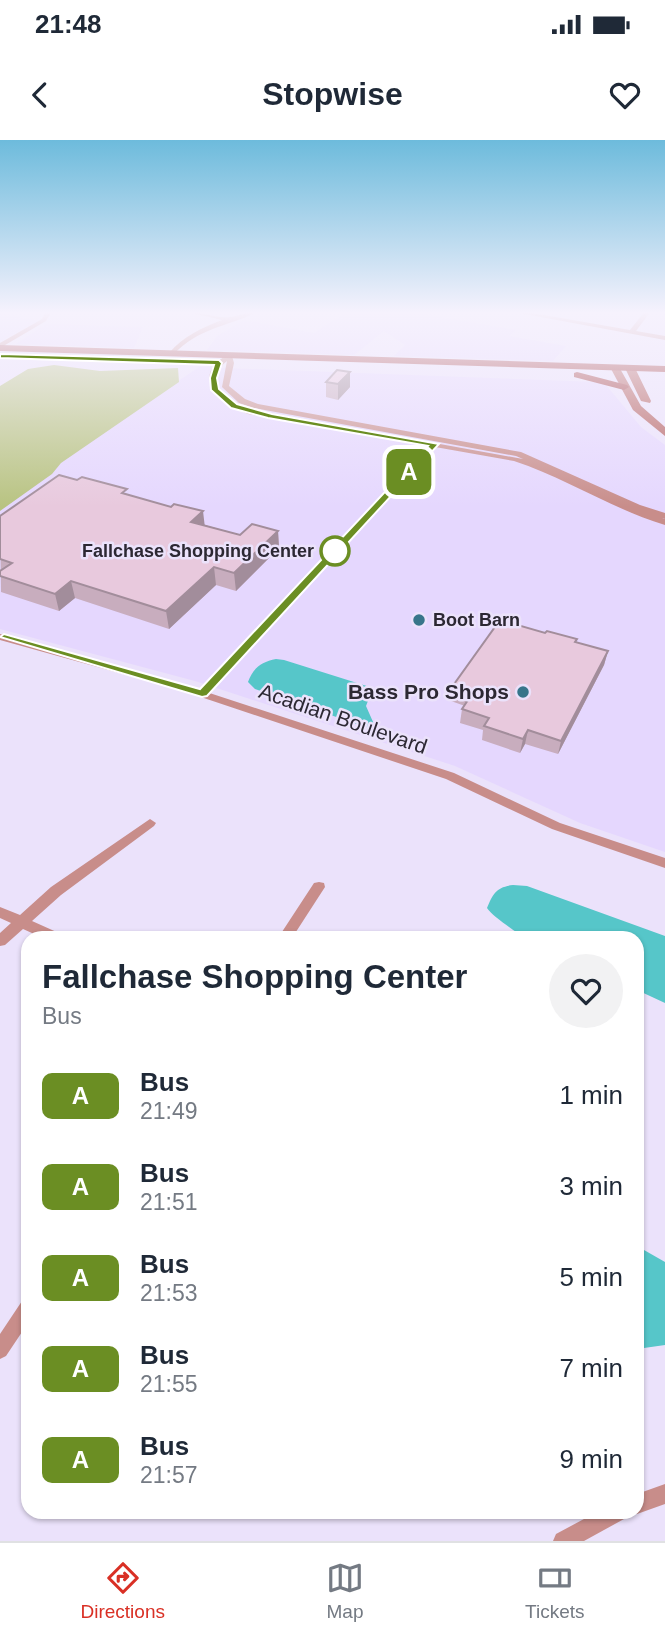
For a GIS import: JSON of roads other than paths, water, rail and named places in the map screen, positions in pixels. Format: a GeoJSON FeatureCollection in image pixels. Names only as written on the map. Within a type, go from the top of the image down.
{"type":"FeatureCollection","features":[{"type":"Feature","properties":{"kind":"main road"},"geometry":{"type":"LineString","coordinates":[[586,376],[607,380],[624,387]]}},
{"type":"Feature","properties":{"kind":"main road"},"geometry":{"type":"LineString","coordinates":[[619,376],[637,408],[665,433]]}},
{"type":"Feature","properties":{"kind":"main road"},"geometry":{"type":"LineString","coordinates":[[634,376],[644,398],[665,422]]}},
{"type":"Feature","properties":{"kind":"street"},"geometry":{"type":"LineString","coordinates":[[214,376],[215,390],[234,406],[271,416],[436,442],[526,460],[624,508],[665,522]]}},
{"type":"Feature","properties":{"kind":"street"},"geometry":{"type":"LineString","coordinates":[[227,376],[225,387],[242,401],[348,427]]}},
{"type":"Feature","properties":{"kind":"street"},"geometry":{"type":"LineString","coordinates":[[624,508],[665,516]]}},
{"type":"Feature","properties":{"kind":"street","name":"Acadian Boulevard"},"geometry":{"type":"LineString","coordinates":[[0,637],[181,687],[438,772],[556,826],[665,863]]}},
{"type":"Feature","properties":{"kind":"street"},"geometry":{"type":"LineString","coordinates":[[0,942],[89,866],[150,823]]}},
{"type":"Feature","properties":{"kind":"street"},"geometry":{"type":"LineString","coordinates":[[290,931],[319,887]]}},
{"type":"Feature","properties":{"kind":"street"},"geometry":{"type":"LineString","coordinates":[[0,912],[41,931]]}},
{"type":"Feature","properties":{"kind":"street"},"geometry":{"type":"LineString","coordinates":[[0,1350],[21,1318]]}},
{"type":"Feature","properties":{"kind":"street"},"geometry":{"type":"LineString","coordinates":[[644,1502],[665,1494]]}},
{"type":"Feature","properties":{"kind":"street"},"geometry":{"type":"LineString","coordinates":[[562,1541],[604,1519]]}},
{"type":"Feature","properties":{"kind":"place","name":"Fallchase Shopping Center"},"geometry":{"type":"Point","coordinates":[335,551]}},
{"type":"Feature","properties":{"kind":"place","name":"Boot Barn"},"geometry":{"type":"Point","coordinates":[419,620]}},
{"type":"Feature","properties":{"kind":"place","name":"Bass Pro Shops"},"geometry":{"type":"Point","coordinates":[523,692]}}]}
